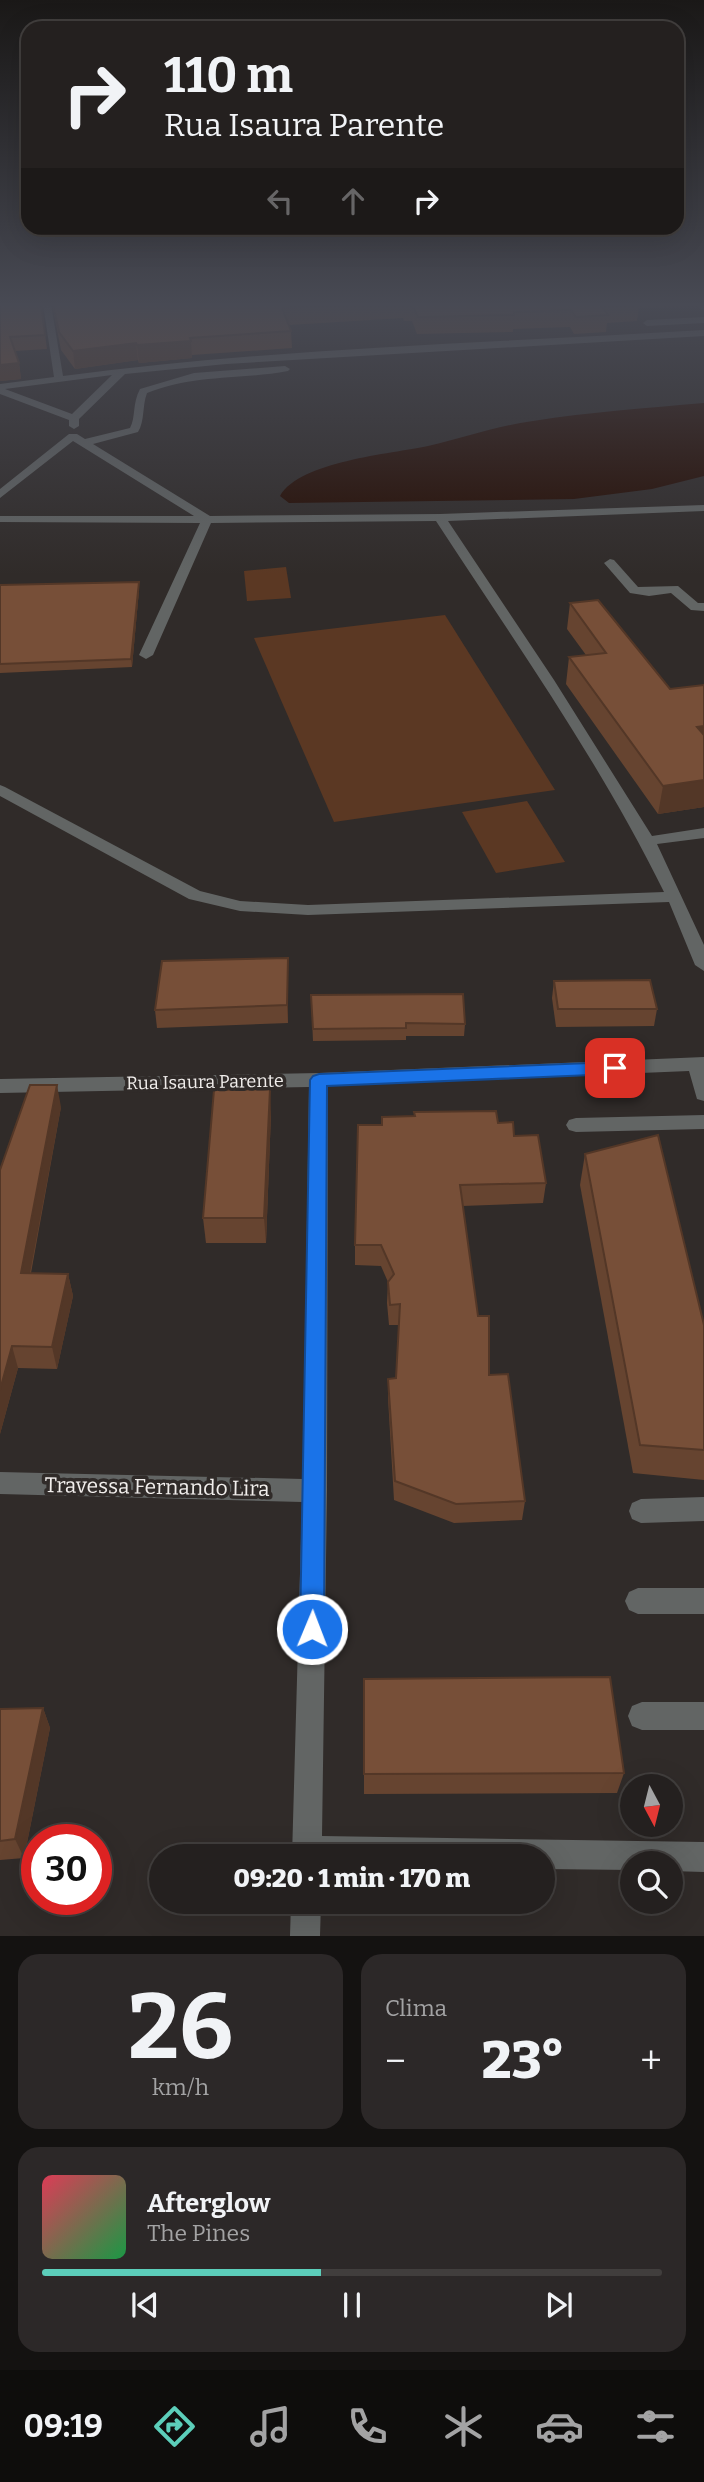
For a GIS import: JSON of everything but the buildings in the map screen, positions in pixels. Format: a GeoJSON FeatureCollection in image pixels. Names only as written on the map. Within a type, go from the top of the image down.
{"type":"FeatureCollection","features":[{"type":"Feature","properties":{"kind":"street"},"geometry":{"type":"LineString","coordinates":[[10,394],[73,429],[87,442],[207,519]]}},
{"type":"Feature","properties":{"kind":"street"},"geometry":{"type":"LineString","coordinates":[[0,495],[73,429],[103,394]]}},
{"type":"Feature","properties":{"kind":"street"},"geometry":{"type":"LineString","coordinates":[[87,442],[134,430],[138,424],[137,407],[141,394]]}},
{"type":"Feature","properties":{"kind":"street"},"geometry":{"type":"LineString","coordinates":[[0,519],[440,518],[587,515],[704,508]]}},
{"type":"Feature","properties":{"kind":"street"},"geometry":{"type":"LineString","coordinates":[[440,518],[547,680],[647,841],[704,965]]}},
{"type":"Feature","properties":{"kind":"street"},"geometry":{"type":"LineString","coordinates":[[146,655],[207,519]]}},
{"type":"Feature","properties":{"kind":"street"},"geometry":{"type":"LineString","coordinates":[[610,563],[634,590],[649,592],[674,589],[695,607],[704,607]]}},
{"type":"Feature","properties":{"kind":"street"},"geometry":{"type":"LineString","coordinates":[[0,790],[195,895],[240,906],[308,910],[675,897]]}},
{"type":"Feature","properties":{"kind":"street"},"geometry":{"type":"LineString","coordinates":[[647,841],[704,833]]}},
{"type":"Feature","properties":{"kind":"street"},"geometry":{"type":"LineString","coordinates":[[700,1064],[704,1094]]}},
{"type":"Feature","properties":{"kind":"street","name":"Rua Isaura Parente"},"geometry":{"type":"LineString","coordinates":[[0,1086],[319,1080],[700,1064]]}},
{"type":"Feature","properties":{"kind":"street"},"geometry":{"type":"LineString","coordinates":[[307,1844],[315,1491],[319,1080]]}},
{"type":"Feature","properties":{"kind":"street"},"geometry":{"type":"LineString","coordinates":[[576,1125],[704,1122]]}},
{"type":"Feature","properties":{"kind":"street","name":"Travessa Fernando Lira"},"geometry":{"type":"LineString","coordinates":[[0,1483],[315,1491]]}},
{"type":"Feature","properties":{"kind":"street"},"geometry":{"type":"LineString","coordinates":[[641,1511],[704,1509]]}},
{"type":"Feature","properties":{"kind":"street"},"geometry":{"type":"LineString","coordinates":[[638,1601],[704,1601]]}},
{"type":"Feature","properties":{"kind":"street"},"geometry":{"type":"LineString","coordinates":[[642,1716],[704,1716]]}},
{"type":"Feature","properties":{"kind":"street"},"geometry":{"type":"LineString","coordinates":[[555,1855],[704,1857]]}},
{"type":"Feature","properties":{"kind":"street"},"geometry":{"type":"LineString","coordinates":[[304,1936],[305,1914]]}},
{"type":"Feature","properties":{"kind":"shaded area"},"geometry":{"type":"Polygon","coordinates":[[[704,403],[704,476],[652,489],[574,499],[289,503],[280,496],[291,484],[326,467],[428,446],[506,426],[618,410],[704,403]]]}},
{"type":"Feature","properties":{"kind":"shaded area"},"geometry":{"type":"Polygon","coordinates":[[[286,567],[291,598],[247,601],[244,571],[286,567]]]}},
{"type":"Feature","properties":{"kind":"shaded area"},"geometry":{"type":"Polygon","coordinates":[[[445,615],[555,790],[334,822],[254,638],[445,615]]]}},
{"type":"Feature","properties":{"kind":"shaded area"},"geometry":{"type":"Polygon","coordinates":[[[527,801],[565,862],[496,873],[462,812],[527,801]]]}},
{"type":"Feature","properties":{"kind":"route"},"geometry":{"type":"LineString","coordinates":[[312,1629],[319,1080],[615,1068]]}}]}
